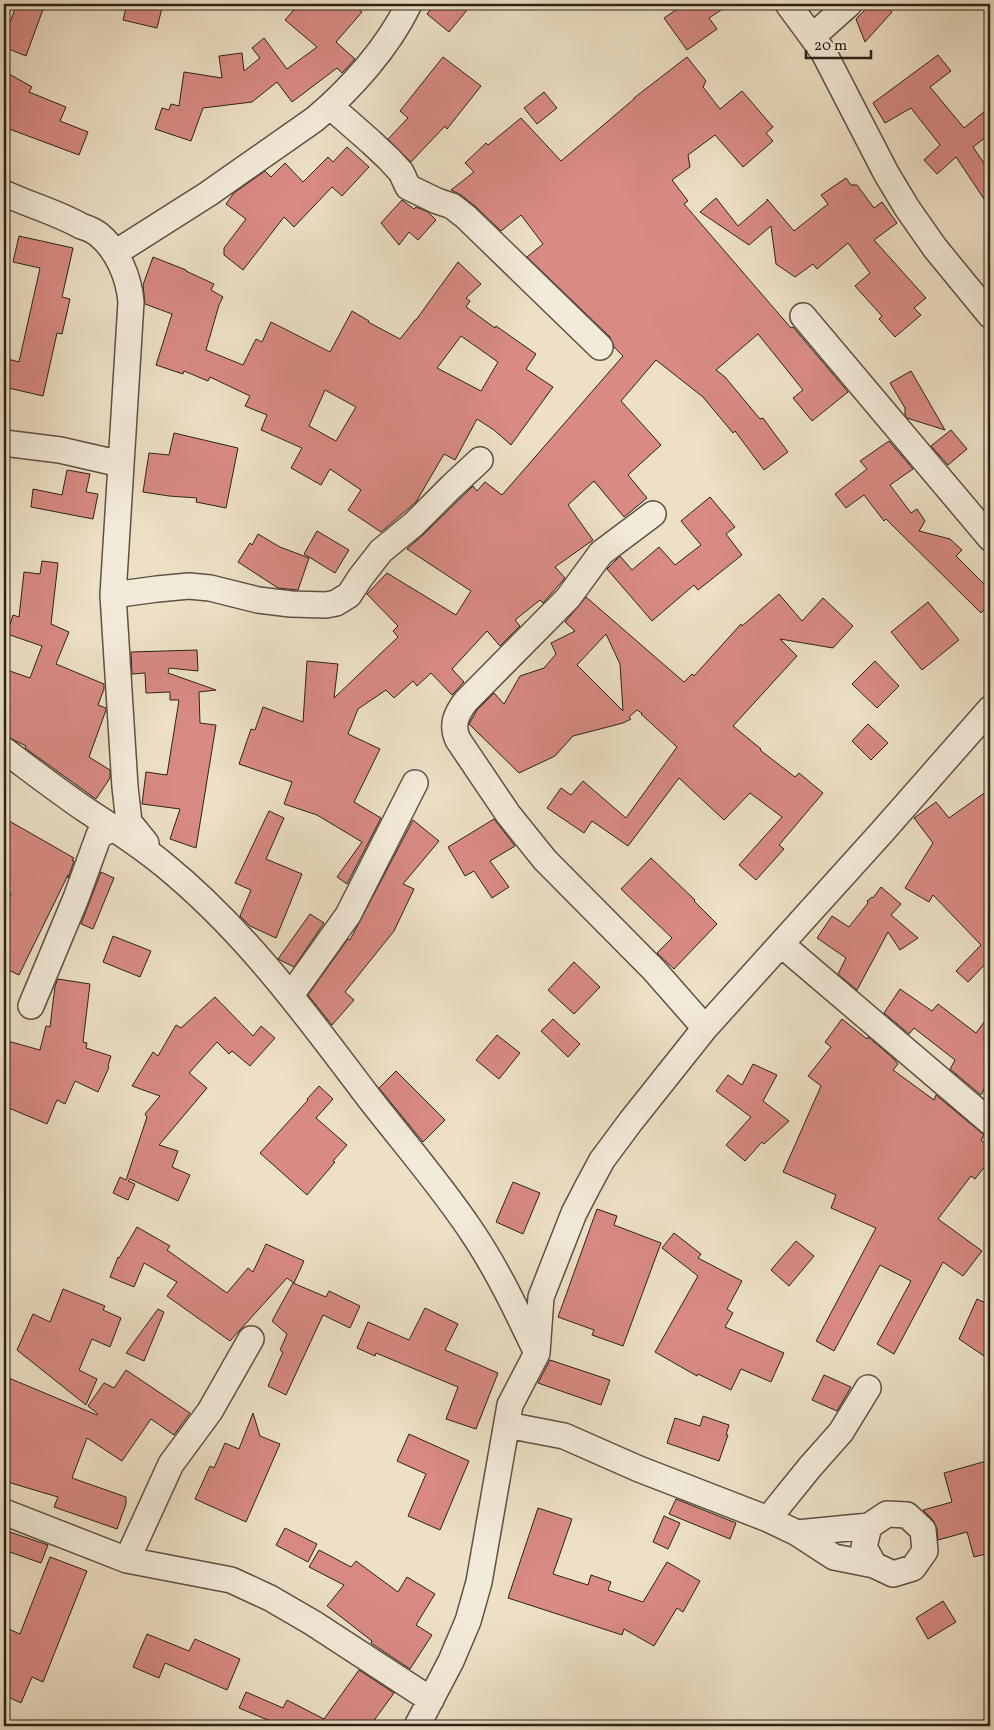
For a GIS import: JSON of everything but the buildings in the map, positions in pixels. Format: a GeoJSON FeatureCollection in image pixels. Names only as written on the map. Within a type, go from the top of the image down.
{"type":"FeatureCollection","features":[{"type":"Feature","properties":{"kind":"street"},"geometry":{"type":"LineString","coordinates":[[115,253],[208,194],[315,119],[354,81],[378,52],[409,4]]}},
{"type":"Feature","properties":{"kind":"street"},"geometry":{"type":"LineString","coordinates":[[788,4],[824,53],[886,173],[907,208],[935,248],[990,315]]}},
{"type":"Feature","properties":{"kind":"street"},"geometry":{"type":"LineString","coordinates":[[812,37],[849,4]]}},
{"type":"Feature","properties":{"kind":"street"},"geometry":{"type":"LineString","coordinates":[[330,106],[389,159],[401,172],[408,187],[452,206],[466,217],[600,347]]}},
{"type":"Feature","properties":{"kind":"street"},"geometry":{"type":"LineString","coordinates":[[4,193],[65,217],[98,234],[115,253],[130,288],[131,302],[114,595],[125,787],[123,825]]}},
{"type":"Feature","properties":{"kind":"street"},"geometry":{"type":"LineString","coordinates":[[803,316],[990,538]]}},
{"type":"Feature","properties":{"kind":"street"},"geometry":{"type":"LineString","coordinates":[[4,443],[60,450],[121,464]]}},
{"type":"Feature","properties":{"kind":"street"},"geometry":{"type":"LineString","coordinates":[[114,595],[188,586],[210,588],[258,600],[291,604],[326,605],[336,603],[349,595],[381,551],[414,524],[480,460]]}},
{"type":"Feature","properties":{"kind":"street"},"geometry":{"type":"LineString","coordinates":[[654,514],[601,553],[568,598],[466,701],[458,711],[454,728],[458,740],[508,814],[545,860],[654,970],[705,1028]]}},
{"type":"Feature","properties":{"kind":"street"},"geometry":{"type":"LineString","coordinates":[[418,1726],[465,1629],[479,1582],[510,1405],[537,1353],[541,1297],[574,1213],[602,1160],[705,1028],[990,709]]}},
{"type":"Feature","properties":{"kind":"street"},"geometry":{"type":"LineString","coordinates":[[4,750],[87,810],[123,825],[247,944],[291,995],[470,1229],[490,1261],[537,1353]]}},
{"type":"Feature","properties":{"kind":"street"},"geometry":{"type":"LineString","coordinates":[[291,995],[348,915],[415,783]]}},
{"type":"Feature","properties":{"kind":"street"},"geometry":{"type":"LineString","coordinates":[[31,1006],[76,898],[98,835],[123,825]]}},
{"type":"Feature","properties":{"kind":"street"},"geometry":{"type":"LineString","coordinates":[[781,944],[990,1122]]}},
{"type":"Feature","properties":{"kind":"street"},"geometry":{"type":"LineString","coordinates":[[127,1560],[171,1464],[210,1411],[251,1339]]}},
{"type":"Feature","properties":{"kind":"street"},"geometry":{"type":"LineString","coordinates":[[768,1519],[841,1432],[868,1388]]}},
{"type":"Feature","properties":{"kind":"street"},"geometry":{"type":"LineString","coordinates":[[506,1425],[564,1436],[639,1469],[768,1519],[797,1533],[834,1557],[874,1565],[893,1574],[913,1568],[925,1551],[923,1530],[907,1515],[886,1514],[869,1526],[797,1533]]}},
{"type":"Feature","properties":{"kind":"street"},"geometry":{"type":"LineString","coordinates":[[4,1512],[127,1560],[231,1580],[270,1598],[313,1623],[431,1700]]}},
{"type":"Feature","properties":{"kind":"street"},"geometry":{"type":"LineString","coordinates":[[869,1526],[864,1547],[874,1565]]}}]}
